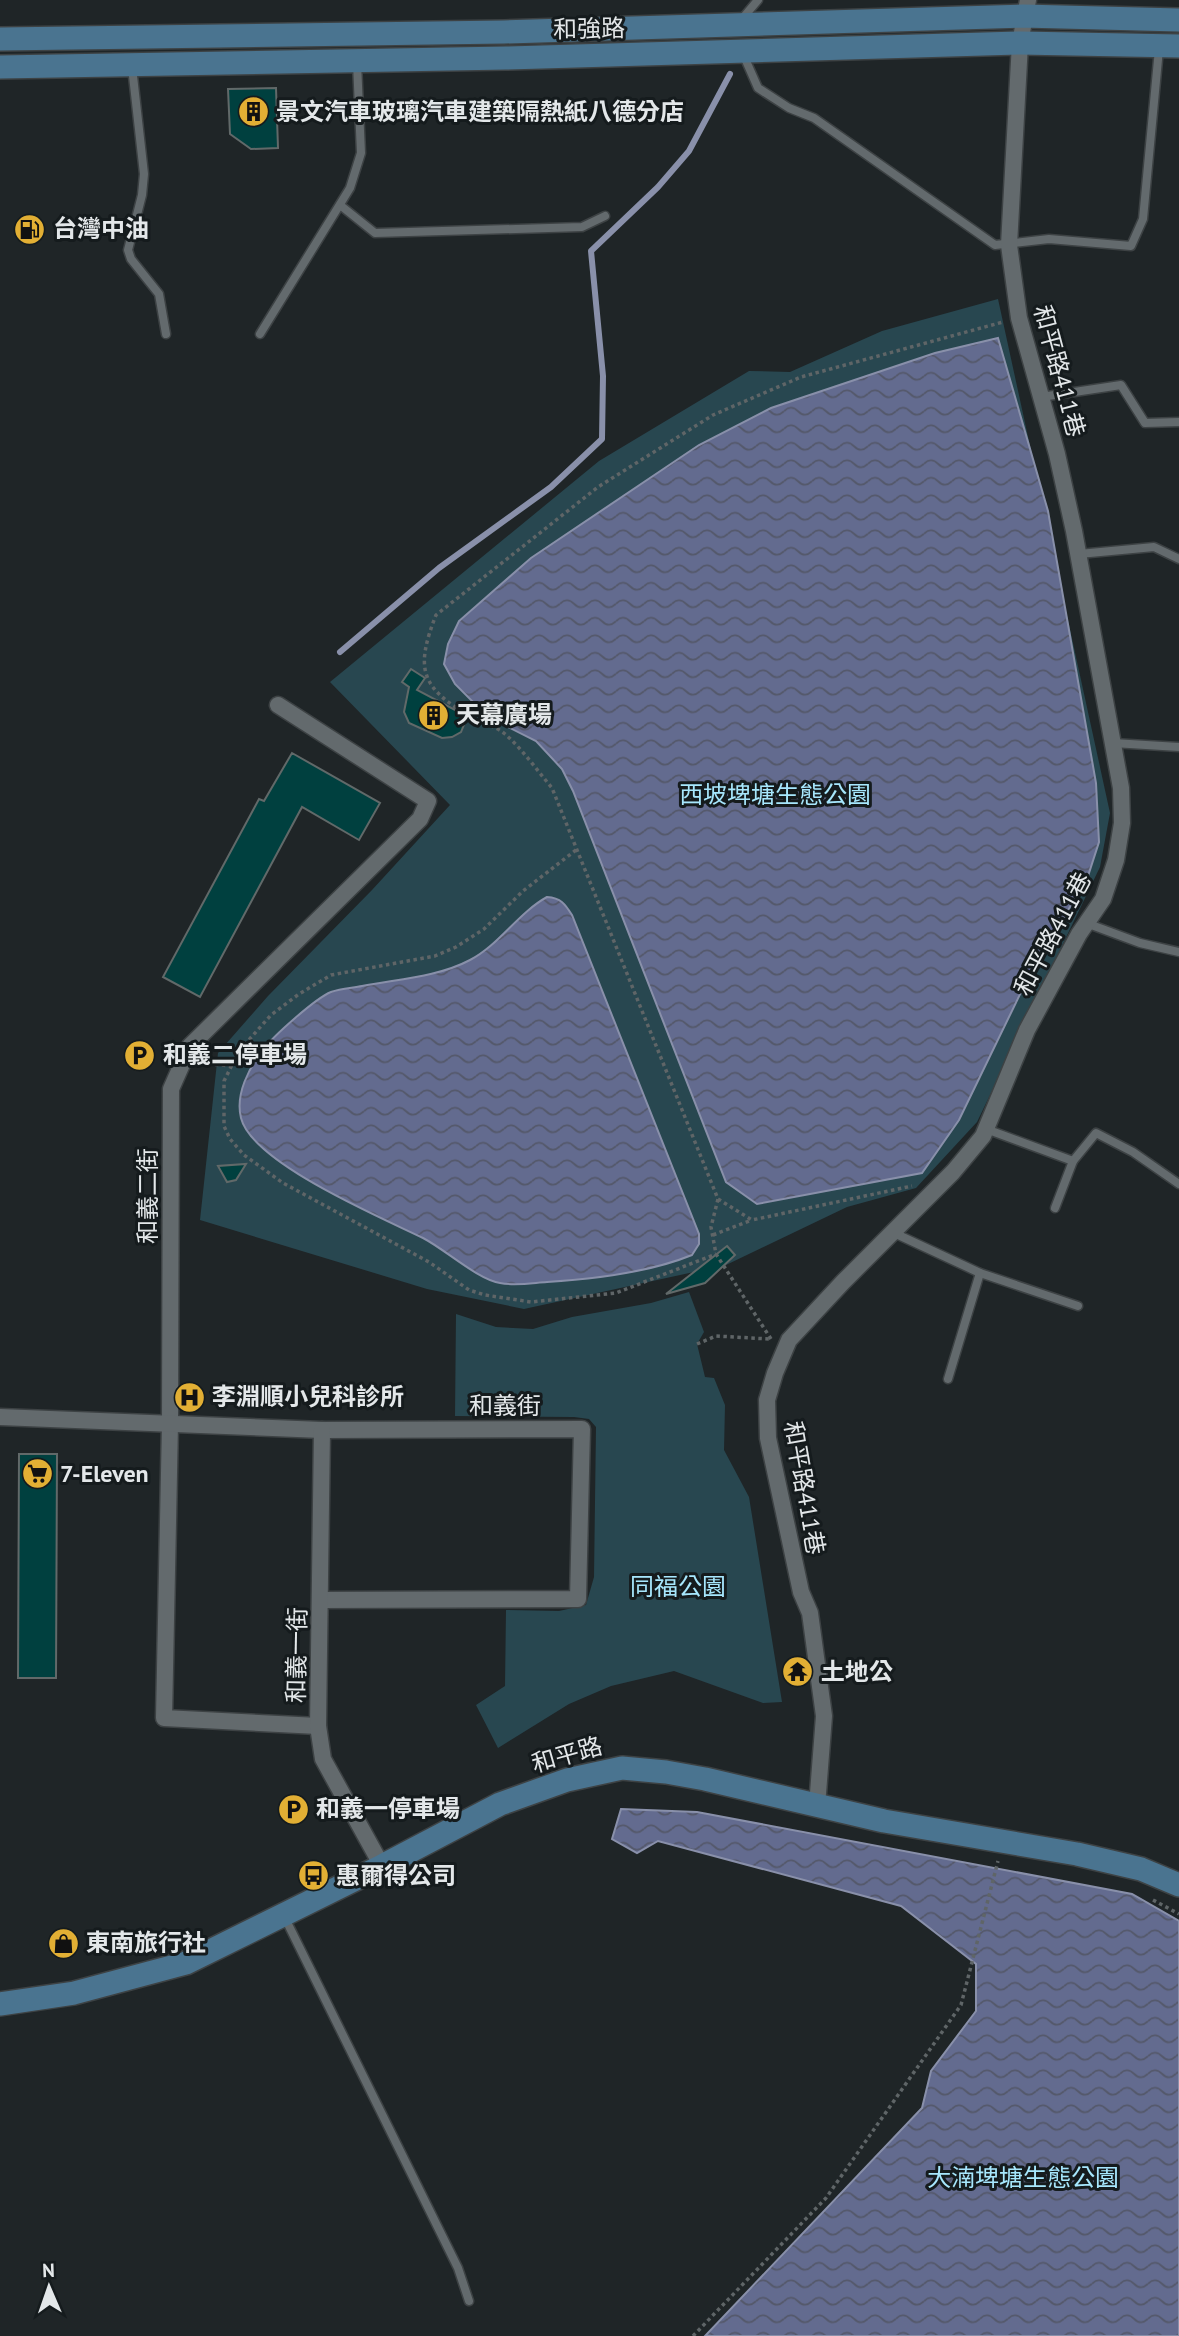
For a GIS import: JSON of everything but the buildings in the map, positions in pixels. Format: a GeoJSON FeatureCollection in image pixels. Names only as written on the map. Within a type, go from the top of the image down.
{"type":"FeatureCollection","features":[{"type":"Feature","properties":{"kind":"street","name":"和強路"},"geometry":{"type":"LineString","coordinates":[[0,40],[491,33],[736,26],[1025,8],[1179,20]]}},
{"type":"Feature","properties":{"kind":"street","name":"和平路411巷"},"geometry":{"type":"LineString","coordinates":[[817,1806],[824,1716],[810,1613],[801,1592],[768,1438],[767,1400],[775,1373],[789,1340],[953,1172],[983,1136],[1027,1030],[1086,923],[1103,899],[1116,860],[1122,823],[1121,788],[1079,554],[1057,454],[1019,318],[1009,245],[1020,43],[1025,8]]}},
{"type":"Feature","properties":{"kind":"street","name":"和強路"},"geometry":{"type":"LineString","coordinates":[[0,67],[742,52],[1020,43],[1169,46]]}},
{"type":"Feature","properties":{"kind":"street","name":"和義二街"},"geometry":{"type":"LineString","coordinates":[[278,705],[428,801],[420,818],[190,1046],[171,1089],[170,1424],[164,1718],[318,1726]]}},
{"type":"Feature","properties":{"kind":"street","name":"和義街"},"geometry":{"type":"LineString","coordinates":[[0,1418],[322,1430],[582,1429],[578,1599],[321,1600]]}},
{"type":"Feature","properties":{"kind":"street","name":"和義一街"},"geometry":{"type":"LineString","coordinates":[[322,1430],[318,1726],[323,1759],[382,1866]]}},
{"type":"Feature","properties":{"kind":"street","name":"和平路"},"geometry":{"type":"LineString","coordinates":[[0,2004],[74,1993],[186,1963],[500,1804],[567,1780],[622,1768],[705,1779],[884,1821],[1077,1854],[1141,1869],[1179,1885]]}},
{"type":"Feature","properties":{"kind":"lane"},"geometry":{"type":"LineString","coordinates":[[736,26],[758,0]]}},
{"type":"Feature","properties":{"kind":"lane"},"geometry":{"type":"LineString","coordinates":[[742,52],[758,88],[789,108],[814,118],[995,245],[1049,239],[1131,246],[1143,219],[1169,46]]}},
{"type":"Feature","properties":{"kind":"lane"},"geometry":{"type":"LineString","coordinates":[[260,334],[350,188],[360,153],[357,60]]}},
{"type":"Feature","properties":{"kind":"lane"},"geometry":{"type":"LineString","coordinates":[[132,64],[144,174],[142,195],[128,250],[131,259],[159,294],[166,334]]}},
{"type":"Feature","properties":{"kind":"lane"},"geometry":{"type":"LineString","coordinates":[[340,205],[375,233],[582,227],[605,216]]}},
{"type":"Feature","properties":{"kind":"lane"},"geometry":{"type":"LineString","coordinates":[[1041,397],[1122,385],[1144,423],[1179,422]]}},
{"type":"Feature","properties":{"kind":"lane"},"geometry":{"type":"LineString","coordinates":[[1079,554],[1154,547],[1179,559]]}},
{"type":"Feature","properties":{"kind":"lane"},"geometry":{"type":"LineString","coordinates":[[1113,743],[1179,747]]}},
{"type":"Feature","properties":{"kind":"lane"},"geometry":{"type":"LineString","coordinates":[[1086,923],[1140,943],[1179,952]]}},
{"type":"Feature","properties":{"kind":"lane"},"geometry":{"type":"LineString","coordinates":[[986,1129],[1073,1161]]}},
{"type":"Feature","properties":{"kind":"lane"},"geometry":{"type":"LineString","coordinates":[[1055,1208],[1073,1161],[1096,1133],[1133,1152],[1179,1184]]}},
{"type":"Feature","properties":{"kind":"lane"},"geometry":{"type":"LineString","coordinates":[[894,1233],[980,1273],[1078,1306]]}},
{"type":"Feature","properties":{"kind":"lane"},"geometry":{"type":"LineString","coordinates":[[948,1379],[980,1273]]}},
{"type":"Feature","properties":{"kind":"lane"},"geometry":{"type":"LineString","coordinates":[[284,1915],[458,2267],[469,2301]]}},
{"type":"Feature","properties":{"kind":"path"},"geometry":{"type":"LineString","coordinates":[[752,1220],[718,1199],[552,788],[504,733],[471,717],[433,690],[424,667],[425,644],[436,615],[598,487],[713,415],[801,377],[1019,318]]}},
{"type":"Feature","properties":{"kind":"path"},"geometry":{"type":"LineString","coordinates":[[576,850],[523,891],[484,929],[456,947],[435,956],[331,975],[271,1015],[239,1051],[223,1081],[223,1126],[244,1154],[283,1183],[429,1262],[469,1290],[485,1295],[531,1302],[616,1293],[716,1254]]}},
{"type":"Feature","properties":{"kind":"path"},"geometry":{"type":"LineString","coordinates":[[182,1061],[231,1066]]}},
{"type":"Feature","properties":{"kind":"path"},"geometry":{"type":"LineString","coordinates":[[713,1235],[752,1220],[921,1184]]}},
{"type":"Feature","properties":{"kind":"path"},"geometry":{"type":"LineString","coordinates":[[718,1199],[711,1227],[716,1254],[771,1340],[775,1373]]}},
{"type":"Feature","properties":{"kind":"path"},"geometry":{"type":"LineString","coordinates":[[697,1344],[716,1336],[771,1340]]}},
{"type":"Feature","properties":{"kind":"path"},"geometry":{"type":"LineString","coordinates":[[693,2336],[826,2198],[961,2005],[998,1861]]}},
{"type":"Feature","properties":{"kind":"green space","name":"西坡埤塘生態公園"},"geometry":{"type":"Polygon","coordinates":[[[998,299],[1110,813],[1100,867],[977,1122],[916,1188],[847,1207],[726,1265],[524,1309],[427,1289],[200,1220],[218,1053],[268,996],[372,890],[450,805],[330,682],[599,461],[749,371],[790,372],[882,331],[998,299]]]}},
{"type":"Feature","properties":{"kind":"green space","name":"同福公園"},"geometry":{"type":"Polygon","coordinates":[[[689,1292],[704,1332],[697,1344],[705,1377],[714,1378],[725,1405],[724,1450],[749,1497],[782,1702],[763,1703],[674,1671],[611,1686],[569,1704],[498,1748],[476,1705],[505,1686],[506,1610],[559,1611],[586,1605],[594,1577],[596,1427],[589,1419],[574,1417],[455,1416],[456,1314],[496,1327],[533,1329],[572,1317],[651,1303],[689,1292]]]}},
{"type":"Feature","properties":{"kind":"water"},"geometry":{"type":"Polygon","coordinates":[[[998,338],[1048,511],[1096,783],[1099,842],[1088,876],[1025,984],[959,1120],[922,1173],[757,1204],[726,1182],[573,791],[562,769],[536,741],[502,724],[475,704],[455,684],[444,664],[448,644],[459,621],[531,558],[699,445],[771,408],[935,353],[998,338]]]}},
{"type":"Feature","properties":{"kind":"water"},"geometry":{"type":"Polygon","coordinates":[[[547,897],[562,902],[572,915],[699,1234],[699,1244],[692,1255],[639,1271],[584,1279],[506,1284],[482,1276],[432,1243],[350,1203],[268,1153],[250,1135],[241,1118],[240,1100],[248,1073],[263,1050],[295,1018],[324,996],[339,990],[418,977],[458,966],[480,954],[527,911],[547,897]]]}},
{"type":"Feature","properties":{"kind":"water","name":"大湳埤塘生態公園"},"geometry":{"type":"Polygon","coordinates":[[[621,1809],[697,1812],[1132,1894],[1179,1921],[1179,2336],[705,2336],[922,2108],[931,2071],[976,2011],[976,1964],[901,1906],[658,1841],[637,1853],[612,1839],[621,1809]]]}},
{"type":"Feature","properties":{"kind":"waterway"},"geometry":{"type":"LineString","coordinates":[[340,652],[439,568],[551,487],[602,439],[603,376],[591,251],[658,187],[689,151],[730,74]]}},
{"type":"Feature","properties":{"kind":"place","name":"景文汽車玻璃汽車建築隔熱紙八德分店"},"geometry":{"type":"Point","coordinates":[253,112]}},
{"type":"Feature","properties":{"kind":"place","name":"台灣中油"},"geometry":{"type":"Point","coordinates":[30,229]}},
{"type":"Feature","properties":{"kind":"place","name":"天幕廣場"},"geometry":{"type":"Point","coordinates":[433,715]}},
{"type":"Feature","properties":{"kind":"place","name":"和義二停車場"},"geometry":{"type":"Point","coordinates":[140,1055]}},
{"type":"Feature","properties":{"kind":"place","name":"李淵順小兒科診所"},"geometry":{"type":"Point","coordinates":[189,1397]}},
{"type":"Feature","properties":{"kind":"place","name":"7-Eleven"},"geometry":{"type":"Point","coordinates":[37,1474]}},
{"type":"Feature","properties":{"kind":"place","name":"土地公"},"geometry":{"type":"Point","coordinates":[798,1672]}},
{"type":"Feature","properties":{"kind":"place","name":"和義一停車場"},"geometry":{"type":"Point","coordinates":[293,1809]}},
{"type":"Feature","properties":{"kind":"place","name":"惠爾得公司"},"geometry":{"type":"Point","coordinates":[313,1876]}},
{"type":"Feature","properties":{"kind":"place","name":"東南旅行社"},"geometry":{"type":"Point","coordinates":[63,1943]}}]}
